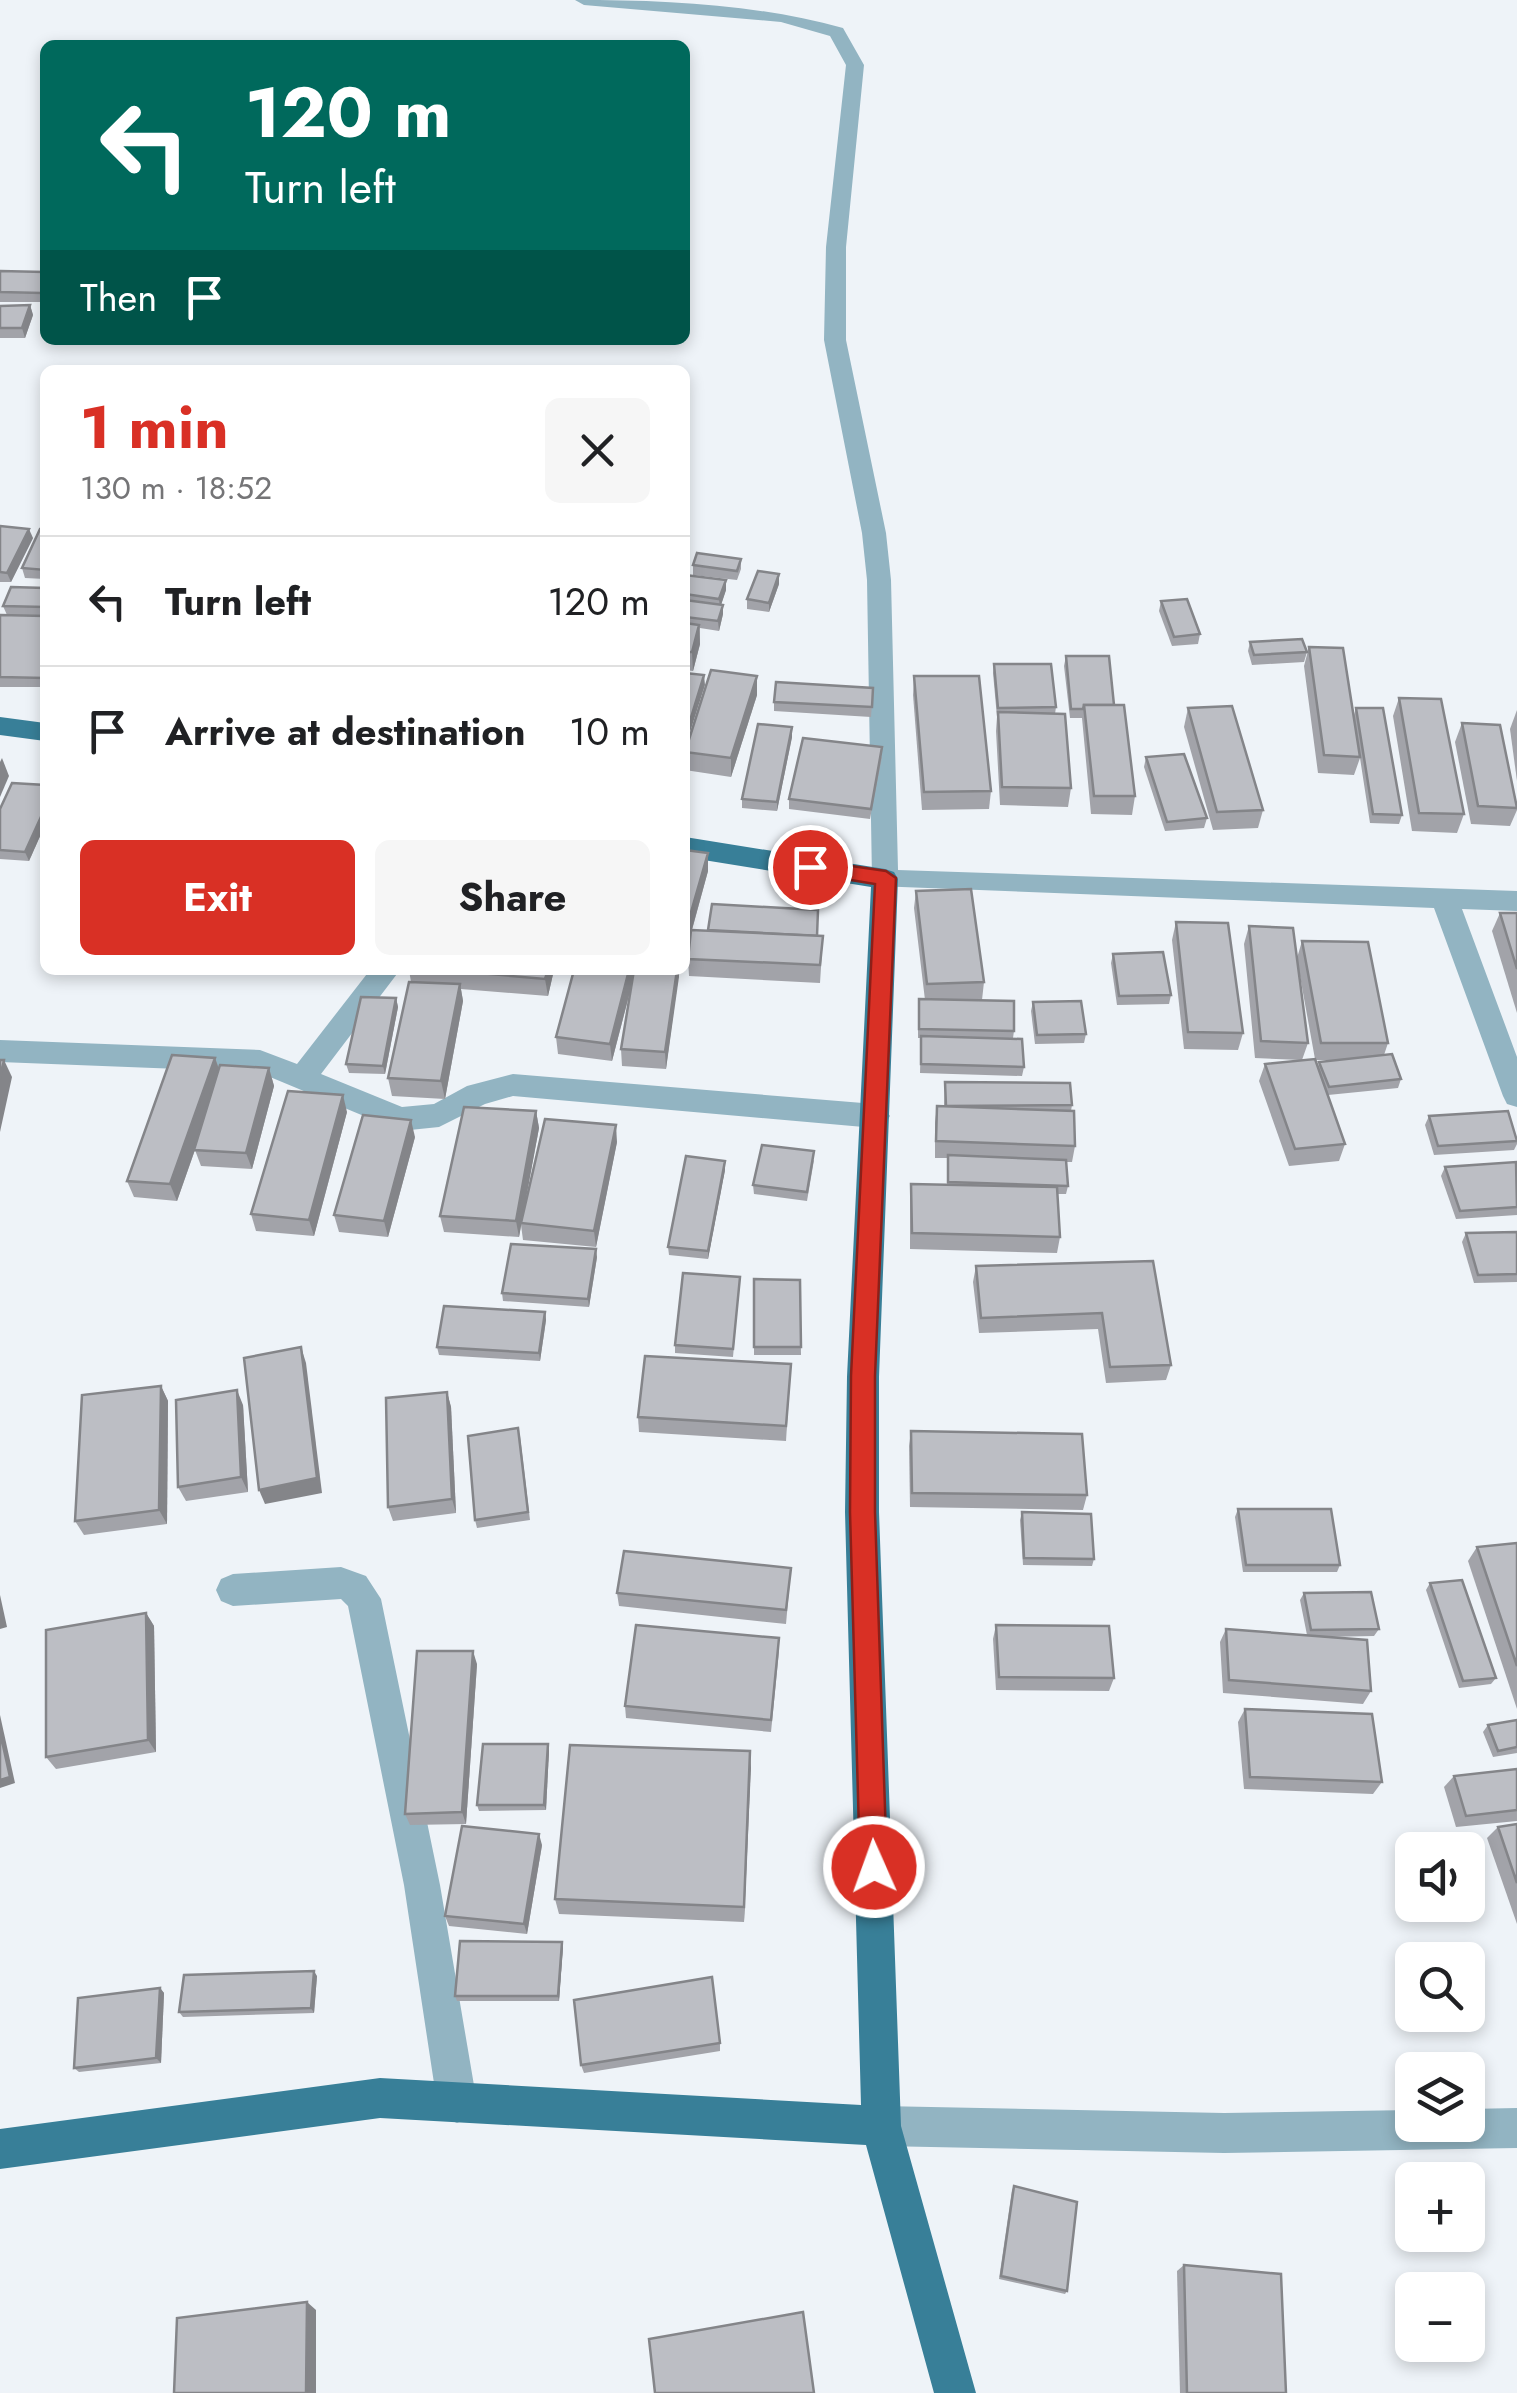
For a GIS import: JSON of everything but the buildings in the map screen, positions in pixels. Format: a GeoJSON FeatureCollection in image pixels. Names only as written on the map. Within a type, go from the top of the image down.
{"type":"FeatureCollection","features":[{"type":"Feature","properties":{"kind":"main road"},"geometry":{"type":"LineString","coordinates":[[0,726],[40,731]]}},
{"type":"Feature","properties":{"kind":"main road"},"geometry":{"type":"LineString","coordinates":[[690,847],[886,878],[863,1376],[862,1512],[881,2126],[955,2393]]}},
{"type":"Feature","properties":{"kind":"main road"},"geometry":{"type":"LineString","coordinates":[[0,2149],[380,2098],[881,2126]]}},
{"type":"Feature","properties":{"kind":"street"},"geometry":{"type":"LineString","coordinates":[[584,0],[782,17],[837,32],[855,66],[836,247],[835,340],[874,533],[879,580],[886,878],[1517,900]]}},
{"type":"Feature","properties":{"kind":"street"},"geometry":{"type":"LineString","coordinates":[[1444,898],[1517,1096]]}},
{"type":"Feature","properties":{"kind":"street"},"geometry":{"type":"LineString","coordinates":[[303,1076],[382,975]]}},
{"type":"Feature","properties":{"kind":"street"},"geometry":{"type":"LineString","coordinates":[[0,1051],[260,1061],[400,1119],[439,1116],[477,1094],[512,1085],[874,1116]]}},
{"type":"Feature","properties":{"kind":"street"},"geometry":{"type":"LineString","coordinates":[[233,1590],[342,1583],[354,1587],[364,1599],[422,1885],[457,2103]]}},
{"type":"Feature","properties":{"kind":"street"},"geometry":{"type":"LineString","coordinates":[[881,2126],[1224,2133],[1517,2128]]}},
{"type":"Feature","properties":{"kind":"route"},"geometry":{"type":"LineString","coordinates":[[810,867],[886,878],[863,1376],[862,1512],[874,1867]]}}]}
